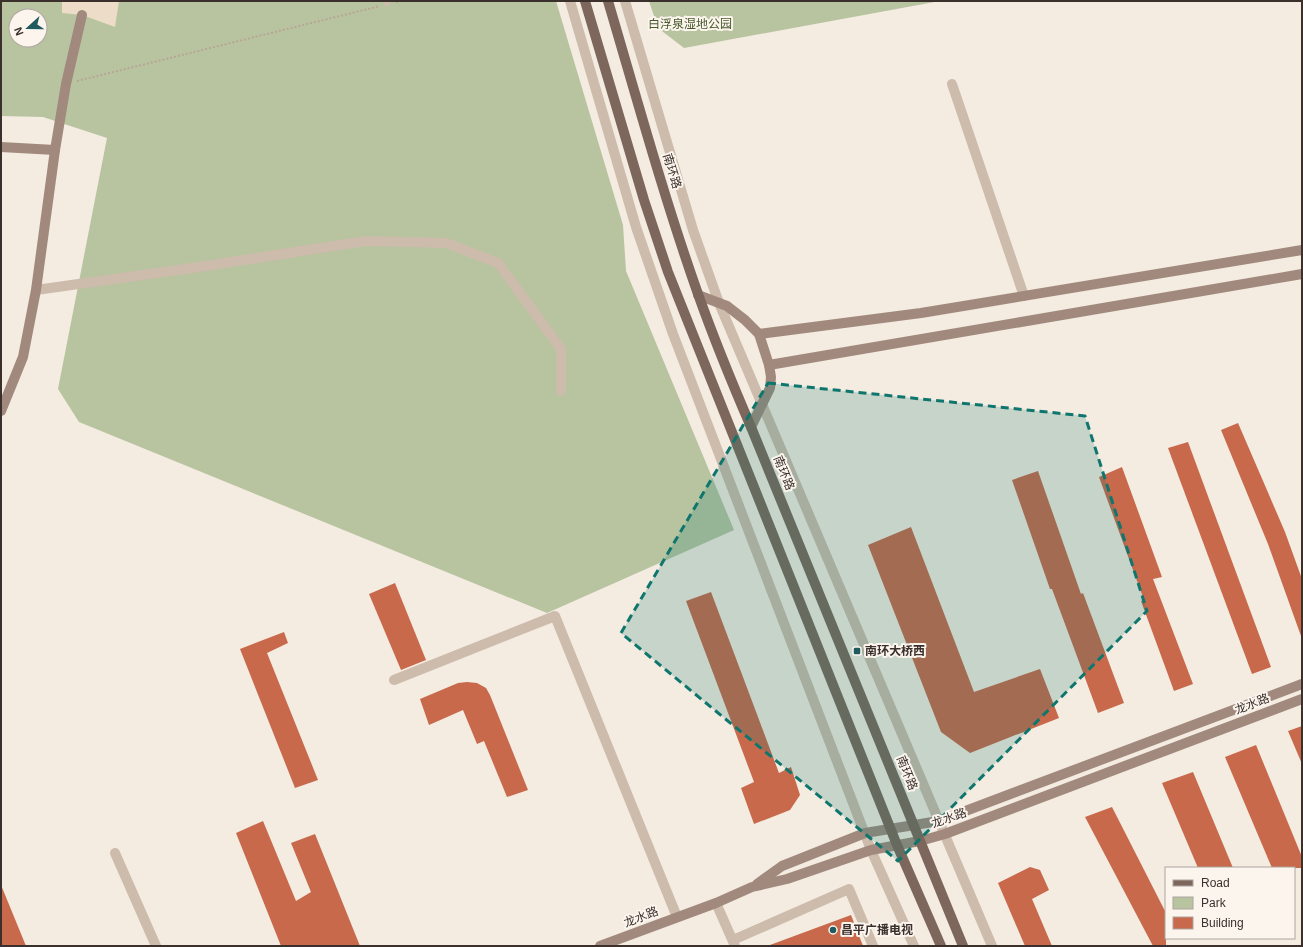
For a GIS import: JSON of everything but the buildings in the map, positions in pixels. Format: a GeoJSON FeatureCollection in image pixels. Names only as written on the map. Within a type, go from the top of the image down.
{"type":"FeatureCollection","features":[{"type":"Feature","properties":{"kind":"main road"},"geometry":{"type":"LineString","coordinates":[[586,1],[644,200],[668,272],[897,845],[941,946]]}},
{"type":"Feature","properties":{"kind":"main road","name":"南环路"},"geometry":{"type":"LineString","coordinates":[[608,1],[665,193],[698,295],[733,386],[964,946]]}},
{"type":"Feature","properties":{"kind":"street"},"geometry":{"type":"LineString","coordinates":[[570,1],[636,227],[673,334],[871,850],[914,946]]}},
{"type":"Feature","properties":{"kind":"street"},"geometry":{"type":"LineString","coordinates":[[625,1],[693,230],[719,303],[992,946]]}},
{"type":"Feature","properties":{"kind":"street"},"geometry":{"type":"LineString","coordinates":[[1,411],[5,393],[23,357],[36,290],[55,150],[66,84],[82,16]]}},
{"type":"Feature","properties":{"kind":"street"},"geometry":{"type":"LineString","coordinates":[[952,84],[1024,296]]}},
{"type":"Feature","properties":{"kind":"street"},"geometry":{"type":"LineString","coordinates":[[1,147],[55,150]]}},
{"type":"Feature","properties":{"kind":"street"},"geometry":{"type":"LineString","coordinates":[[36,290],[366,241],[446,243],[498,263],[561,349],[561,391]]}},
{"type":"Feature","properties":{"kind":"street"},"geometry":{"type":"LineString","coordinates":[[759,334],[921,313],[1302,250]]}},
{"type":"Feature","properties":{"kind":"street"},"geometry":{"type":"LineString","coordinates":[[769,365],[1302,274]]}},
{"type":"Feature","properties":{"kind":"street"},"geometry":{"type":"LineString","coordinates":[[698,295],[727,306],[759,334],[769,365],[771,377],[770,388],[751,427]]}},
{"type":"Feature","properties":{"kind":"street"},"geometry":{"type":"LineString","coordinates":[[394,680],[555,616],[677,917]]}},
{"type":"Feature","properties":{"kind":"street","name":"龙水路"},"geometry":{"type":"LineString","coordinates":[[752,887],[782,866],[865,833],[939,821],[1302,684]]}},
{"type":"Feature","properties":{"kind":"street","name":"龙水路"},"geometry":{"type":"LineString","coordinates":[[600,946],[615,943],[752,887],[787,878],[871,850],[920,841],[945,834],[1302,699]]}},
{"type":"Feature","properties":{"kind":"street"},"geometry":{"type":"LineString","coordinates":[[115,853],[156,946]]}},
{"type":"Feature","properties":{"kind":"street"},"geometry":{"type":"LineString","coordinates":[[716,902],[734,943],[849,889],[873,946]]}},
{"type":"Feature","properties":{"kind":"path"},"geometry":{"type":"LineString","coordinates":[[66,84],[400,1]]}},
{"type":"Feature","properties":{"kind":"highlighted area"},"geometry":{"type":"Polygon","coordinates":[[[768,383],[1085,416],[1147,611],[898,861],[621,633],[768,383]]]}},
{"type":"Feature","properties":{"kind":"green space"},"geometry":{"type":"Polygon","coordinates":[[[1,1],[556,1],[623,225],[626,271],[734,530],[547,613],[79,422],[58,389],[107,138],[43,117],[1,116],[1,1]]]}},
{"type":"Feature","properties":{"kind":"green space","name":"白浮泉湿地公园"},"geometry":{"type":"Polygon","coordinates":[[[649,1],[940,1],[684,48],[658,28],[649,1]]]}},
{"type":"Feature","properties":{"kind":"shaded area"},"geometry":{"type":"Polygon","coordinates":[[[62,1],[119,1],[115,27],[82,15],[62,13],[62,1]]]}},
{"type":"Feature","properties":{"kind":"place","name":"南环大桥西"},"geometry":{"type":"Point","coordinates":[857,651]}},
{"type":"Feature","properties":{"kind":"place","name":"昌平广播电视"},"geometry":{"type":"Point","coordinates":[833,930]}}]}
